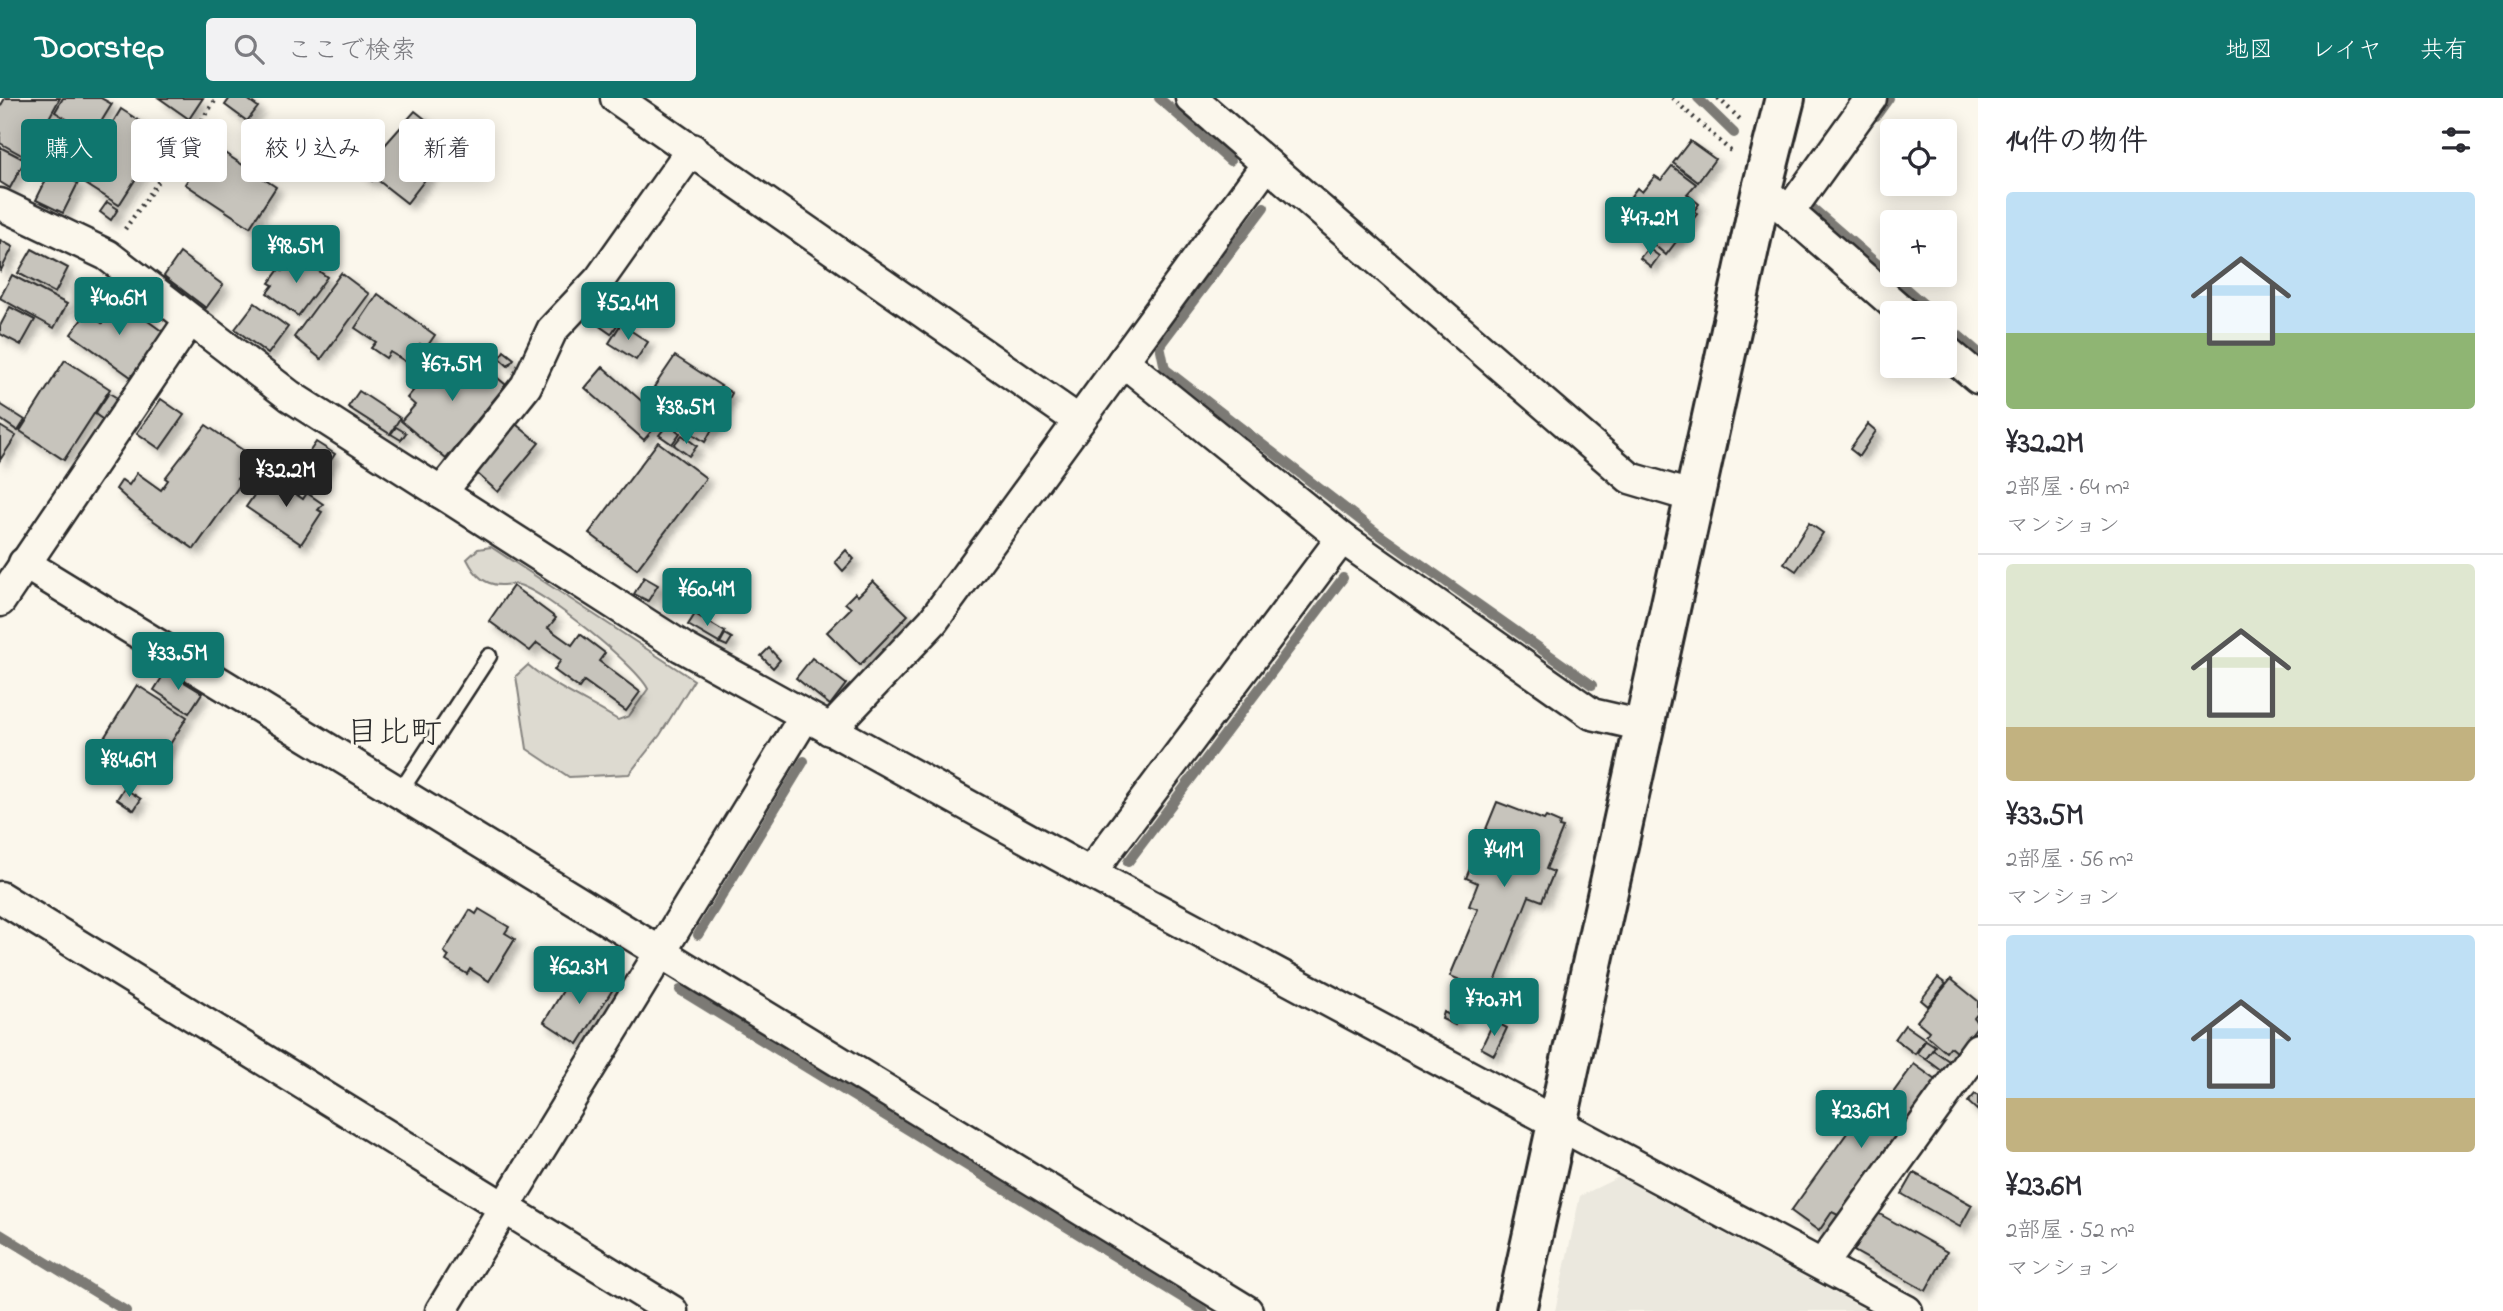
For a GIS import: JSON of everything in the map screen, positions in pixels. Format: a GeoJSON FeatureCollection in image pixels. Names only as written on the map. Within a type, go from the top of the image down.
{"type":"FeatureCollection","features":[{"type":"Feature","properties":{"kind":"street"},"geometry":{"type":"LineString","coordinates":[[616,98],[1079,421]]}},
{"type":"Feature","properties":{"kind":"street"},"geometry":{"type":"LineString","coordinates":[[1191,98],[1630,478],[1694,497]]}},
{"type":"Feature","properties":{"kind":"street"},"geometry":{"type":"LineString","coordinates":[[1516,1311],[1694,497],[1772,194],[1785,98]]}},
{"type":"Feature","properties":{"kind":"street"},"geometry":{"type":"LineString","coordinates":[[1772,194],[1871,98]]}},
{"type":"Feature","properties":{"kind":"street"},"geometry":{"type":"LineString","coordinates":[[441,493],[526,386],[552,330],[600,279],[692,149]]}},
{"type":"Feature","properties":{"kind":"street"},"geometry":{"type":"LineString","coordinates":[[441,1311],[661,952],[818,723],[933,621],[1267,164]]}},
{"type":"Feature","properties":{"kind":"street"},"geometry":{"type":"LineString","coordinates":[[1772,194],[1891,301]]}},
{"type":"Feature","properties":{"kind":"street"},"geometry":{"type":"LineString","coordinates":[[0,204],[107,255],[189,321],[290,396],[682,647],[1090,873],[1907,1311]]}},
{"type":"Feature","properties":{"kind":"street"},"geometry":{"type":"LineString","coordinates":[[0,601],[189,321]]}},
{"type":"Feature","properties":{"kind":"street"},"geometry":{"type":"LineString","coordinates":[[1957,360],[1978,378]]}},
{"type":"Feature","properties":{"kind":"street"},"geometry":{"type":"LineString","coordinates":[[1123,361],[1342,538],[1591,714],[1644,726]]}},
{"type":"Feature","properties":{"kind":"street"},"geometry":{"type":"LineString","coordinates":[[1090,873],[1342,538]]}},
{"type":"Feature","properties":{"kind":"street"},"geometry":{"type":"LineString","coordinates":[[24,562],[1247,1311]]}},
{"type":"Feature","properties":{"kind":"street"},"geometry":{"type":"LineString","coordinates":[[0,897],[672,1311]]}},
{"type":"Feature","properties":{"kind":"street"},"geometry":{"type":"LineString","coordinates":[[1822,1265],[1978,1049]]}},
{"type":"Feature","properties":{"kind":"lane"},"geometry":{"type":"LineString","coordinates":[[400,792],[489,656]]}},
{"type":"Feature","properties":{"kind":"path"},"geometry":{"type":"LineString","coordinates":[[107,255],[217,98]]}},
{"type":"Feature","properties":{"kind":"path"},"geometry":{"type":"LineString","coordinates":[[1672,98],[1772,194]]}},
{"type":"Feature","properties":{"kind":"shaded area"},"geometry":{"type":"Polygon","coordinates":[[[491,547],[694,680],[660,735],[629,774],[569,777],[527,749],[516,676],[528,665],[560,688],[618,720],[629,716],[648,689],[609,648],[549,601],[517,584],[491,584],[481,578],[467,559],[478,549],[491,547]]]}},
{"type":"Feature","properties":{"kind":"shaded area"},"geometry":{"type":"Polygon","coordinates":[[[1619,1177],[1868,1311],[1555,1311],[1580,1196],[1619,1177]]]}},
{"type":"Feature","properties":{"kind":"building"},"geometry":{"type":"Polygon","coordinates":[[[5,98],[60,98],[48,119],[21,119],[21,155],[0,143],[0,107],[5,98]]]}},
{"type":"Feature","properties":{"kind":"building"},"geometry":{"type":"Polygon","coordinates":[[[63,98],[101,98],[112,104],[103,119],[67,119],[55,112],[63,98]]]}},
{"type":"Feature","properties":{"kind":"building"},"geometry":{"type":"Polygon","coordinates":[[[159,98],[203,98],[189,119],[159,98]]]}},
{"type":"Feature","properties":{"kind":"building"},"geometry":{"type":"Polygon","coordinates":[[[230,98],[246,98],[258,107],[249,119],[244,119],[225,105],[230,98]]]}},
{"type":"Feature","properties":{"kind":"building"},"geometry":{"type":"Polygon","coordinates":[[[121,109],[137,119],[131,119],[131,182],[134,182],[119,205],[84,183],[117,182],[115,119],[121,109]]]}},
{"type":"Feature","properties":{"kind":"building"},"geometry":{"type":"Polygon","coordinates":[[[415,111],[425,119],[408,119],[415,111]]]}},
{"type":"Feature","properties":{"kind":"building"},"geometry":{"type":"Polygon","coordinates":[[[399,129],[399,182],[423,182],[407,203],[380,182],[385,182],[385,145],[399,129]]]}},
{"type":"Feature","properties":{"kind":"building"},"geometry":{"type":"Polygon","coordinates":[[[1690,141],[1715,159],[1698,182],[1673,163],[1690,141]]]}},
{"type":"Feature","properties":{"kind":"building"},"geometry":{"type":"Polygon","coordinates":[[[0,147],[21,158],[21,167],[10,188],[0,182],[0,147]]]}},
{"type":"Feature","properties":{"kind":"building"},"geometry":{"type":"Polygon","coordinates":[[[227,155],[241,164],[241,182],[268,182],[276,187],[250,227],[185,184],[227,182],[227,155]]]}},
{"type":"Feature","properties":{"kind":"building"},"geometry":{"type":"Polygon","coordinates":[[[1672,166],[1696,184],[1687,194],[1699,204],[1694,211],[1697,214],[1666,255],[1623,218],[1637,200],[1631,196],[1637,188],[1642,192],[1655,176],[1661,180],[1672,166]]]}},
{"type":"Feature","properties":{"kind":"building"},"geometry":{"type":"Polygon","coordinates":[[[45,182],[78,183],[63,213],[36,200],[45,182]]]}},
{"type":"Feature","properties":{"kind":"building"},"geometry":{"type":"Polygon","coordinates":[[[107,202],[118,209],[111,220],[100,212],[107,202]]]}},
{"type":"Feature","properties":{"kind":"building"},"geometry":{"type":"Polygon","coordinates":[[[0,240],[13,247],[0,272],[0,240]]]}},
{"type":"Feature","properties":{"kind":"building"},"geometry":{"type":"Polygon","coordinates":[[[1648,248],[1659,256],[1651,267],[1640,258],[1648,248]]]}},
{"type":"Feature","properties":{"kind":"building"},"geometry":{"type":"Polygon","coordinates":[[[32,249],[68,268],[55,293],[18,273],[32,249]]]}},
{"type":"Feature","properties":{"kind":"building"},"geometry":{"type":"Polygon","coordinates":[[[180,253],[223,285],[206,308],[164,276],[180,253]]]}},
{"type":"Feature","properties":{"kind":"building"},"geometry":{"type":"Polygon","coordinates":[[[296,254],[327,277],[298,316],[267,293],[273,285],[269,283],[280,268],[283,271],[296,254]]]}},
{"type":"Feature","properties":{"kind":"building"},"geometry":{"type":"Polygon","coordinates":[[[341,273],[369,294],[321,359],[294,337],[341,273]]]}},
{"type":"Feature","properties":{"kind":"building"},"geometry":{"type":"Polygon","coordinates":[[[12,275],[67,304],[54,328],[0,298],[12,275]]]}},
{"type":"Feature","properties":{"kind":"building"},"geometry":{"type":"Polygon","coordinates":[[[378,294],[435,335],[426,348],[420,344],[408,363],[390,352],[386,358],[371,348],[376,342],[355,328],[378,294]]]}},
{"type":"Feature","properties":{"kind":"building"},"geometry":{"type":"Polygon","coordinates":[[[119,300],[163,332],[131,377],[71,334],[87,312],[102,323],[119,300]]]}},
{"type":"Feature","properties":{"kind":"building"},"geometry":{"type":"Polygon","coordinates":[[[255,303],[288,327],[268,354],[235,329],[255,303]]]}},
{"type":"Feature","properties":{"kind":"building"},"geometry":{"type":"Polygon","coordinates":[[[10,307],[35,320],[21,345],[0,334],[0,326],[10,307]]]}},
{"type":"Feature","properties":{"kind":"building"},"geometry":{"type":"Polygon","coordinates":[[[606,314],[619,322],[611,334],[598,325],[606,314]]]}},
{"type":"Feature","properties":{"kind":"building"},"geometry":{"type":"Polygon","coordinates":[[[621,324],[648,342],[636,360],[609,343],[621,324]]]}},
{"type":"Feature","properties":{"kind":"building"},"geometry":{"type":"Polygon","coordinates":[[[462,348],[506,385],[446,459],[401,421],[415,405],[407,398],[422,380],[430,387],[462,348]]]}},
{"type":"Feature","properties":{"kind":"building"},"geometry":{"type":"Polygon","coordinates":[[[504,351],[514,359],[508,366],[499,358],[504,351]]]}},
{"type":"Feature","properties":{"kind":"building"},"geometry":{"type":"Polygon","coordinates":[[[675,356],[732,393],[705,442],[660,412],[664,405],[653,398],[659,390],[654,387],[675,356]]]}},
{"type":"Feature","properties":{"kind":"building"},"geometry":{"type":"Polygon","coordinates":[[[65,360],[110,389],[64,460],[20,431],[65,360]]]}},
{"type":"Feature","properties":{"kind":"building"},"geometry":{"type":"Polygon","coordinates":[[[603,367],[662,419],[644,440],[585,388],[603,367]]]}},
{"type":"Feature","properties":{"kind":"building"},"geometry":{"type":"Polygon","coordinates":[[[359,391],[400,418],[390,434],[348,407],[359,391]]]}},
{"type":"Feature","properties":{"kind":"building"},"geometry":{"type":"Polygon","coordinates":[[[109,393],[119,399],[105,421],[95,414],[109,393]]]}},
{"type":"Feature","properties":{"kind":"building"},"geometry":{"type":"Polygon","coordinates":[[[161,399],[184,415],[160,449],[137,433],[161,399]]]}},
{"type":"Feature","properties":{"kind":"building"},"geometry":{"type":"Polygon","coordinates":[[[0,404],[25,420],[18,431],[0,419],[0,404]]]}},
{"type":"Feature","properties":{"kind":"building"},"geometry":{"type":"Polygon","coordinates":[[[512,421],[539,443],[498,492],[472,469],[512,421]]]}},
{"type":"Feature","properties":{"kind":"building"},"geometry":{"type":"Polygon","coordinates":[[[668,424],[680,433],[672,444],[659,435],[668,424]]]}},
{"type":"Feature","properties":{"kind":"building"},"geometry":{"type":"Polygon","coordinates":[[[1868,424],[1876,431],[1859,456],[1850,449],[1868,424]]]}},
{"type":"Feature","properties":{"kind":"building"},"geometry":{"type":"Polygon","coordinates":[[[206,425],[253,457],[237,479],[242,482],[194,549],[144,514],[116,489],[122,480],[129,485],[137,473],[161,490],[168,480],[165,478],[206,425]]]}},
{"type":"Feature","properties":{"kind":"building"},"geometry":{"type":"Polygon","coordinates":[[[0,426],[16,436],[0,460],[0,426]]]}},
{"type":"Feature","properties":{"kind":"building"},"geometry":{"type":"Polygon","coordinates":[[[396,427],[406,433],[401,440],[391,434],[396,427]]]}},
{"type":"Feature","properties":{"kind":"building"},"geometry":{"type":"Polygon","coordinates":[[[682,435],[697,446],[689,456],[674,445],[682,435]]]}},
{"type":"Feature","properties":{"kind":"building"},"geometry":{"type":"Polygon","coordinates":[[[316,442],[335,454],[323,472],[304,460],[316,442]]]}},
{"type":"Feature","properties":{"kind":"building"},"geometry":{"type":"Polygon","coordinates":[[[658,442],[706,478],[637,569],[589,533],[658,442]]]}},
{"type":"Feature","properties":{"kind":"building"},"geometry":{"type":"Polygon","coordinates":[[[268,475],[303,499],[307,493],[323,504],[318,510],[322,512],[301,544],[246,507],[268,475]]]}},
{"type":"Feature","properties":{"kind":"building"},"geometry":{"type":"Polygon","coordinates":[[[1809,523],[1823,533],[1796,571],[1784,563],[1809,523]]]}},
{"type":"Feature","properties":{"kind":"building"},"geometry":{"type":"Polygon","coordinates":[[[846,550],[854,559],[843,571],[835,562],[846,550]]]}},
{"type":"Feature","properties":{"kind":"building"},"geometry":{"type":"Polygon","coordinates":[[[644,577],[658,585],[648,601],[634,594],[644,577]]]}},
{"type":"Feature","properties":{"kind":"building"},"geometry":{"type":"Polygon","coordinates":[[[873,581],[908,615],[860,665],[827,632],[851,608],[845,603],[855,593],[858,596],[873,581]]]}},
{"type":"Feature","properties":{"kind":"building"},"geometry":{"type":"Polygon","coordinates":[[[513,586],[556,618],[548,628],[572,645],[580,634],[605,653],[599,661],[640,692],[626,711],[584,681],[579,688],[554,670],[561,660],[537,643],[530,651],[489,621],[513,586]]]}},
{"type":"Feature","properties":{"kind":"building"},"geometry":{"type":"Polygon","coordinates":[[[695,614],[725,632],[719,643],[688,625],[695,614]]]}},
{"type":"Feature","properties":{"kind":"building"},"geometry":{"type":"Polygon","coordinates":[[[725,634],[732,638],[727,646],[720,643],[725,634]]]}},
{"type":"Feature","properties":{"kind":"building"},"geometry":{"type":"Polygon","coordinates":[[[769,648],[780,660],[773,668],[761,656],[769,648]]]}},
{"type":"Feature","properties":{"kind":"building"},"geometry":{"type":"Polygon","coordinates":[[[812,658],[846,684],[830,705],[796,678],[812,658]]]}},
{"type":"Feature","properties":{"kind":"building"},"geometry":{"type":"Polygon","coordinates":[[[166,671],[202,693],[189,713],[154,690],[166,671]]]}},
{"type":"Feature","properties":{"kind":"building"},"geometry":{"type":"Polygon","coordinates":[[[137,685],[187,717],[154,770],[104,738],[137,685]]]}},
{"type":"Feature","properties":{"kind":"building"},"geometry":{"type":"Polygon","coordinates":[[[124,788],[141,799],[134,810],[117,799],[124,788]]]}},
{"type":"Feature","properties":{"kind":"building"},"geometry":{"type":"Polygon","coordinates":[[[1497,802],[1544,820],[1546,817],[1560,823],[1559,827],[1563,828],[1546,869],[1554,872],[1542,901],[1529,896],[1491,992],[1450,976],[1478,909],[1469,906],[1478,883],[1466,878],[1497,802]]]}},
{"type":"Feature","properties":{"kind":"building"},"geometry":{"type":"Polygon","coordinates":[[[479,909],[509,927],[505,933],[515,939],[489,981],[470,969],[467,974],[446,961],[449,956],[444,952],[470,910],[476,914],[479,909]]]}},
{"type":"Feature","properties":{"kind":"building"},"geometry":{"type":"Polygon","coordinates":[[[575,971],[594,983],[598,975],[615,986],[578,1044],[544,1022],[575,971]]]}},
{"type":"Feature","properties":{"kind":"building"},"geometry":{"type":"Polygon","coordinates":[[[1938,978],[1946,984],[1928,1006],[1921,1000],[1938,978]]]}},
{"type":"Feature","properties":{"kind":"building"},"geometry":{"type":"Polygon","coordinates":[[[1951,979],[1978,1001],[1978,1013],[1974,1018],[1978,1025],[1957,1053],[1950,1047],[1946,1052],[1926,1035],[1929,1031],[1917,1021],[1951,979]]]}},
{"type":"Feature","properties":{"kind":"building"},"geometry":{"type":"Polygon","coordinates":[[[1444,1012],[1457,1019],[1455,1025],[1442,1019],[1444,1012]]]}},
{"type":"Feature","properties":{"kind":"building"},"geometry":{"type":"Polygon","coordinates":[[[1494,1021],[1507,1028],[1494,1055],[1481,1048],[1494,1021]]]}},
{"type":"Feature","properties":{"kind":"building"},"geometry":{"type":"Polygon","coordinates":[[[1905,1025],[1925,1039],[1915,1054],[1895,1039],[1905,1025]]]}},
{"type":"Feature","properties":{"kind":"building"},"geometry":{"type":"Polygon","coordinates":[[[1926,1040],[1935,1046],[1926,1059],[1917,1053],[1926,1040]]]}},
{"type":"Feature","properties":{"kind":"building"},"geometry":{"type":"Polygon","coordinates":[[[1933,1050],[1949,1061],[1942,1071],[1926,1059],[1933,1050]]]}},
{"type":"Feature","properties":{"kind":"building"},"geometry":{"type":"Polygon","coordinates":[[[1914,1064],[1936,1080],[1838,1215],[1832,1212],[1819,1231],[1791,1211],[1873,1097],[1884,1105],[1914,1064]]]}},
{"type":"Feature","properties":{"kind":"building"},"geometry":{"type":"Polygon","coordinates":[[[1975,1094],[1978,1096],[1978,1111],[1968,1102],[1975,1094]]]}},
{"type":"Feature","properties":{"kind":"building"},"geometry":{"type":"Polygon","coordinates":[[[1914,1173],[1972,1205],[1960,1227],[1902,1194],[1914,1173]]]}},
{"type":"Feature","properties":{"kind":"building"},"geometry":{"type":"Polygon","coordinates":[[[1876,1212],[1947,1252],[1926,1291],[1854,1251],[1876,1212]]]}},
{"type":"Feature","properties":{"kind":"waterway"},"geometry":{"type":"LineString","coordinates":[[1159,98],[1230,161]]}},
{"type":"Feature","properties":{"kind":"waterway"},"geometry":{"type":"LineString","coordinates":[[1698,98],[1734,133]]}},
{"type":"Feature","properties":{"kind":"waterway"},"geometry":{"type":"LineString","coordinates":[[1876,116],[1889,98]]}},
{"type":"Feature","properties":{"kind":"waterway"},"geometry":{"type":"LineString","coordinates":[[1809,205],[1920,301]]}},
{"type":"Feature","properties":{"kind":"waterway"},"geometry":{"type":"LineString","coordinates":[[1264,207],[1160,345],[1165,369],[1377,533],[1592,685]]}},
{"type":"Feature","properties":{"kind":"waterway"},"geometry":{"type":"LineString","coordinates":[[1957,334],[1978,352]]}},
{"type":"Feature","properties":{"kind":"waterway"},"geometry":{"type":"LineString","coordinates":[[1128,862],[1343,578]]}},
{"type":"Feature","properties":{"kind":"waterway"},"geometry":{"type":"LineString","coordinates":[[698,935],[804,761]]}},
{"type":"Feature","properties":{"kind":"waterway"},"geometry":{"type":"LineString","coordinates":[[680,990],[1204,1311]]}},
{"type":"Feature","properties":{"kind":"waterway"},"geometry":{"type":"LineString","coordinates":[[0,1234],[126,1311]]}},
{"type":"Feature","properties":{"kind":"district","name":"目比町"},"geometry":{"type":"Point","coordinates":[394,731]}}]}
